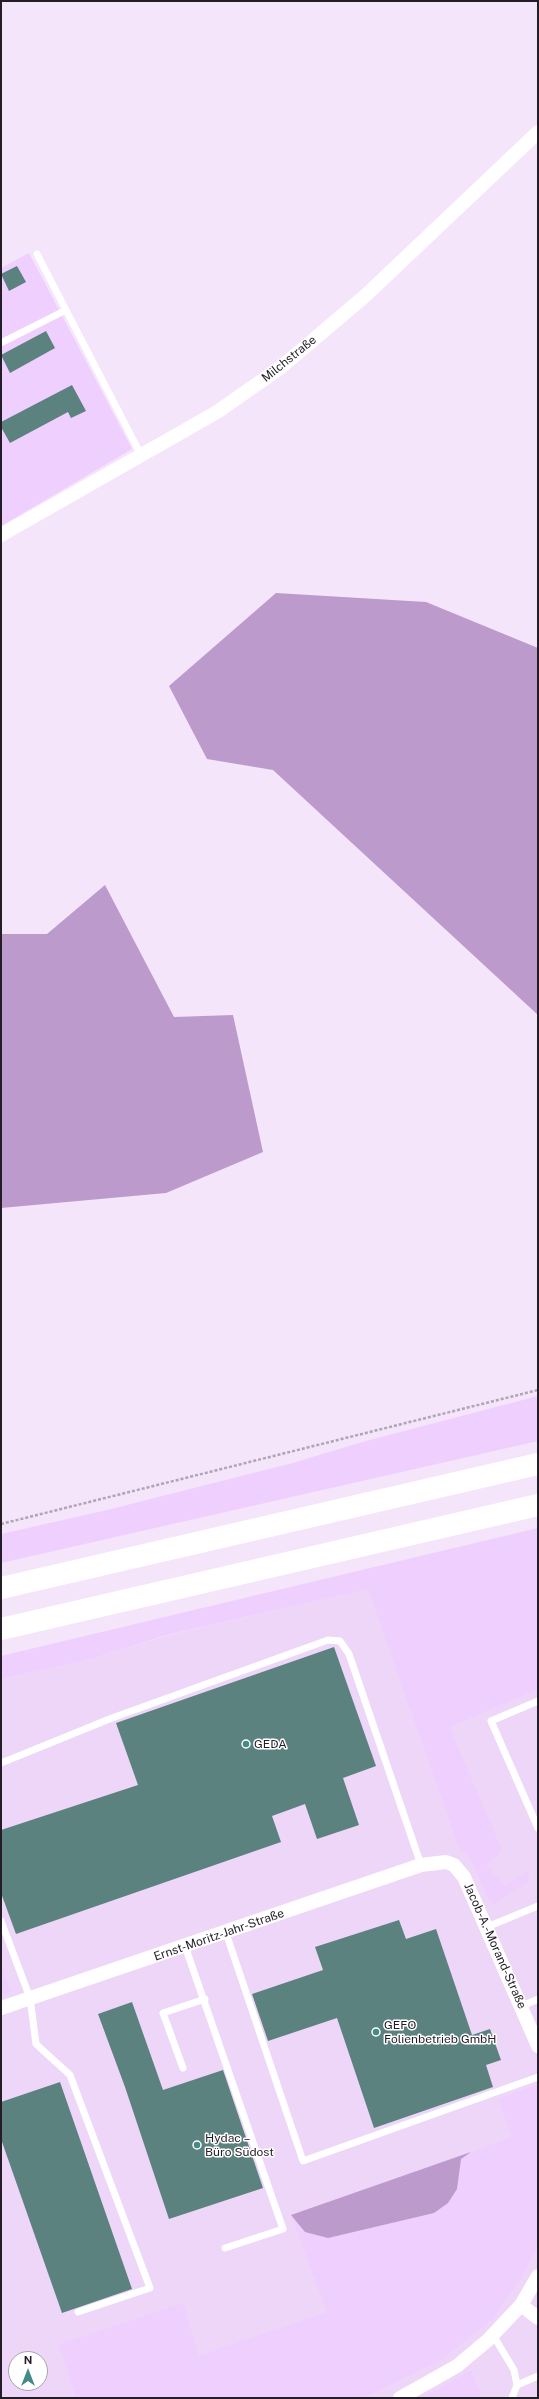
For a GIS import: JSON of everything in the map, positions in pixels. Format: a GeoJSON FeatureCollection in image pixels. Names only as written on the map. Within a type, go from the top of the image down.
{"type":"FeatureCollection","features":[{"type":"Feature","properties":{"kind":"highway"},"geometry":{"type":"LineString","coordinates":[[1,1588],[538,1464]]}},
{"type":"Feature","properties":{"kind":"highway"},"geometry":{"type":"LineString","coordinates":[[1,1630],[538,1505]]}},
{"type":"Feature","properties":{"kind":"street","name":"Milchstraße"},"geometry":{"type":"LineString","coordinates":[[1,535],[217,412],[280,368],[365,296],[538,132]]}},
{"type":"Feature","properties":{"kind":"street","name":"Ernst-Moritz-Jahr-Straße"},"geometry":{"type":"LineString","coordinates":[[1,2008],[226,1933],[422,1865],[438,1862]]}},
{"type":"Feature","properties":{"kind":"street","name":"Jacob-A.-Morand-Straße"},"geometry":{"type":"LineString","coordinates":[[438,1862],[446,1862],[454,1865],[464,1877],[522,2006],[538,2046]]}},
{"type":"Feature","properties":{"kind":"street"},"geometry":{"type":"LineString","coordinates":[[400,2398],[458,2366],[493,2336],[521,2305],[538,2276]]}},
{"type":"Feature","properties":{"kind":"street"},"geometry":{"type":"LineString","coordinates":[[521,2305],[538,2318]]}},
{"type":"Feature","properties":{"kind":"lane"},"geometry":{"type":"LineString","coordinates":[[37,254],[141,455]]}},
{"type":"Feature","properties":{"kind":"lane"},"geometry":{"type":"LineString","coordinates":[[1,343],[66,310]]}},
{"type":"Feature","properties":{"kind":"lane"},"geometry":{"type":"LineString","coordinates":[[1,1763],[112,1718],[328,1640],[340,1641],[349,1654],[422,1865]]}},
{"type":"Feature","properties":{"kind":"lane"},"geometry":{"type":"LineString","coordinates":[[538,1701],[491,1721],[538,1828]]}},
{"type":"Feature","properties":{"kind":"lane"},"geometry":{"type":"LineString","coordinates":[[487,1927],[538,1906]]}},
{"type":"Feature","properties":{"kind":"lane"},"geometry":{"type":"LineString","coordinates":[[1,1920],[30,1998],[36,2044],[70,2075],[150,2288],[78,2312]]}},
{"type":"Feature","properties":{"kind":"lane"},"geometry":{"type":"LineString","coordinates":[[226,1933],[303,2161],[538,2077]]}},
{"type":"Feature","properties":{"kind":"lane"},"geometry":{"type":"LineString","coordinates":[[185,1946],[205,1999],[283,2229],[225,2248]]}},
{"type":"Feature","properties":{"kind":"lane"},"geometry":{"type":"LineString","coordinates":[[183,2068],[164,2012],[205,1999]]}},
{"type":"Feature","properties":{"kind":"lane"},"geometry":{"type":"LineString","coordinates":[[522,2006],[538,1999]]}},
{"type":"Feature","properties":{"kind":"lane"},"geometry":{"type":"LineString","coordinates":[[493,2336],[514,2370],[517,2385],[512,2398]]}},
{"type":"Feature","properties":{"kind":"lane"},"geometry":{"type":"LineString","coordinates":[[517,2385],[538,2376]]}},
{"type":"Feature","properties":{"kind":"path"},"geometry":{"type":"LineString","coordinates":[[1,1524],[538,1390]]}},
{"type":"Feature","properties":{"kind":"shaded area"},"geometry":{"type":"Polygon","coordinates":[[[29,253],[132,449],[1,526],[1,268],[29,253]]]}},
{"type":"Feature","properties":{"kind":"shaded area"},"geometry":{"type":"Polygon","coordinates":[[[276,593],[426,602],[538,648],[538,1015],[273,770],[207,759],[169,686],[276,593]]]}},
{"type":"Feature","properties":{"kind":"shaded area"},"geometry":{"type":"Polygon","coordinates":[[[105,885],[174,1017],[233,1015],[263,1152],[166,1193],[1,1208],[1,934],[47,934],[105,885]]]}},
{"type":"Feature","properties":{"kind":"shaded area"},"geometry":{"type":"Polygon","coordinates":[[[538,1396],[538,1441],[1,1563],[1,1534],[103,1511],[289,1464],[366,1441],[538,1396]]]}},
{"type":"Feature","properties":{"kind":"shaded area"},"geometry":{"type":"Polygon","coordinates":[[[538,1528],[538,1689],[449,1727],[502,1850],[486,1867],[506,1886],[528,1871],[529,1882],[494,1904],[489,1899],[469,1855],[459,1847],[368,1589],[167,1635],[90,1659],[1,1679],[1,1656],[538,1528]]]}},
{"type":"Feature","properties":{"kind":"shaded area"},"geometry":{"type":"Polygon","coordinates":[[[538,1549],[538,2398],[1,2398],[1,1679],[89,1659],[169,1635],[538,1549]]]}},
{"type":"Feature","properties":{"kind":"shaded area"},"geometry":{"type":"Polygon","coordinates":[[[1,1964],[11,1992],[1,1996],[1,1964]]]}},
{"type":"Feature","properties":{"kind":"shaded area"},"geometry":{"type":"Polygon","coordinates":[[[538,2084],[538,2245],[522,2277],[491,2320],[444,2358],[363,2398],[76,2398],[59,2344],[183,2303],[199,2356],[327,2312],[291,2215],[305,2232],[457,2189],[461,2159],[471,2152],[512,2137],[498,2099],[538,2084]]]}},
{"type":"Feature","properties":{"kind":"shaded area"},"geometry":{"type":"Polygon","coordinates":[[[471,2152],[461,2159],[457,2189],[448,2203],[434,2213],[328,2238],[305,2232],[291,2215],[471,2152]]]}},
{"type":"Feature","properties":{"kind":"shaded area"},"geometry":{"type":"Polygon","coordinates":[[[471,2370],[482,2398],[422,2398],[471,2370]]]}},
{"type":"Feature","properties":{"kind":"building"},"geometry":{"type":"Polygon","coordinates":[[[17,266],[26,282],[9,291],[1,274],[17,266]]]}},
{"type":"Feature","properties":{"kind":"building"},"geometry":{"type":"Polygon","coordinates":[[[46,331],[55,348],[10,373],[1,355],[46,331]]]}},
{"type":"Feature","properties":{"kind":"building"},"geometry":{"type":"Polygon","coordinates":[[[72,385],[86,411],[71,418],[68,412],[10,443],[1,427],[1,422],[72,385]]]}},
{"type":"Feature","properties":{"kind":"building","name":"GEDA"},"geometry":{"type":"Polygon","coordinates":[[[334,1647],[376,1766],[343,1778],[359,1825],[317,1839],[305,1804],[272,1816],[281,1842],[16,1934],[1,1893],[1,1830],[138,1785],[116,1723],[334,1647]]]}},
{"type":"Feature","properties":{"kind":"building"},"geometry":{"type":"Polygon","coordinates":[[[399,1920],[406,1939],[436,1929],[472,2035],[490,2029],[501,2060],[486,2065],[493,2087],[374,2128],[337,2018],[268,2041],[252,1994],[323,1970],[315,1947],[399,1920]]]}},
{"type":"Feature","properties":{"kind":"building","name":"Hydac – Büro Südost"},"geometry":{"type":"Polygon","coordinates":[[[132,2002],[163,2090],[223,2070],[263,2188],[169,2219],[125,2087],[98,2014],[132,2002]]]}},
{"type":"Feature","properties":{"kind":"building"},"geometry":{"type":"Polygon","coordinates":[[[60,2082],[132,2289],[62,2313],[1,2139],[1,2102],[60,2082]]]}},
{"type":"Feature","properties":{"kind":"place","name":"GEDA"},"geometry":{"type":"Point","coordinates":[246,1744]}},
{"type":"Feature","properties":{"kind":"place","name":"GEFO Folienbetrieb GmbH"},"geometry":{"type":"Point","coordinates":[376,2032]}},
{"type":"Feature","properties":{"kind":"place","name":"Hydac – Büro Südost"},"geometry":{"type":"Point","coordinates":[197,2145]}}]}
